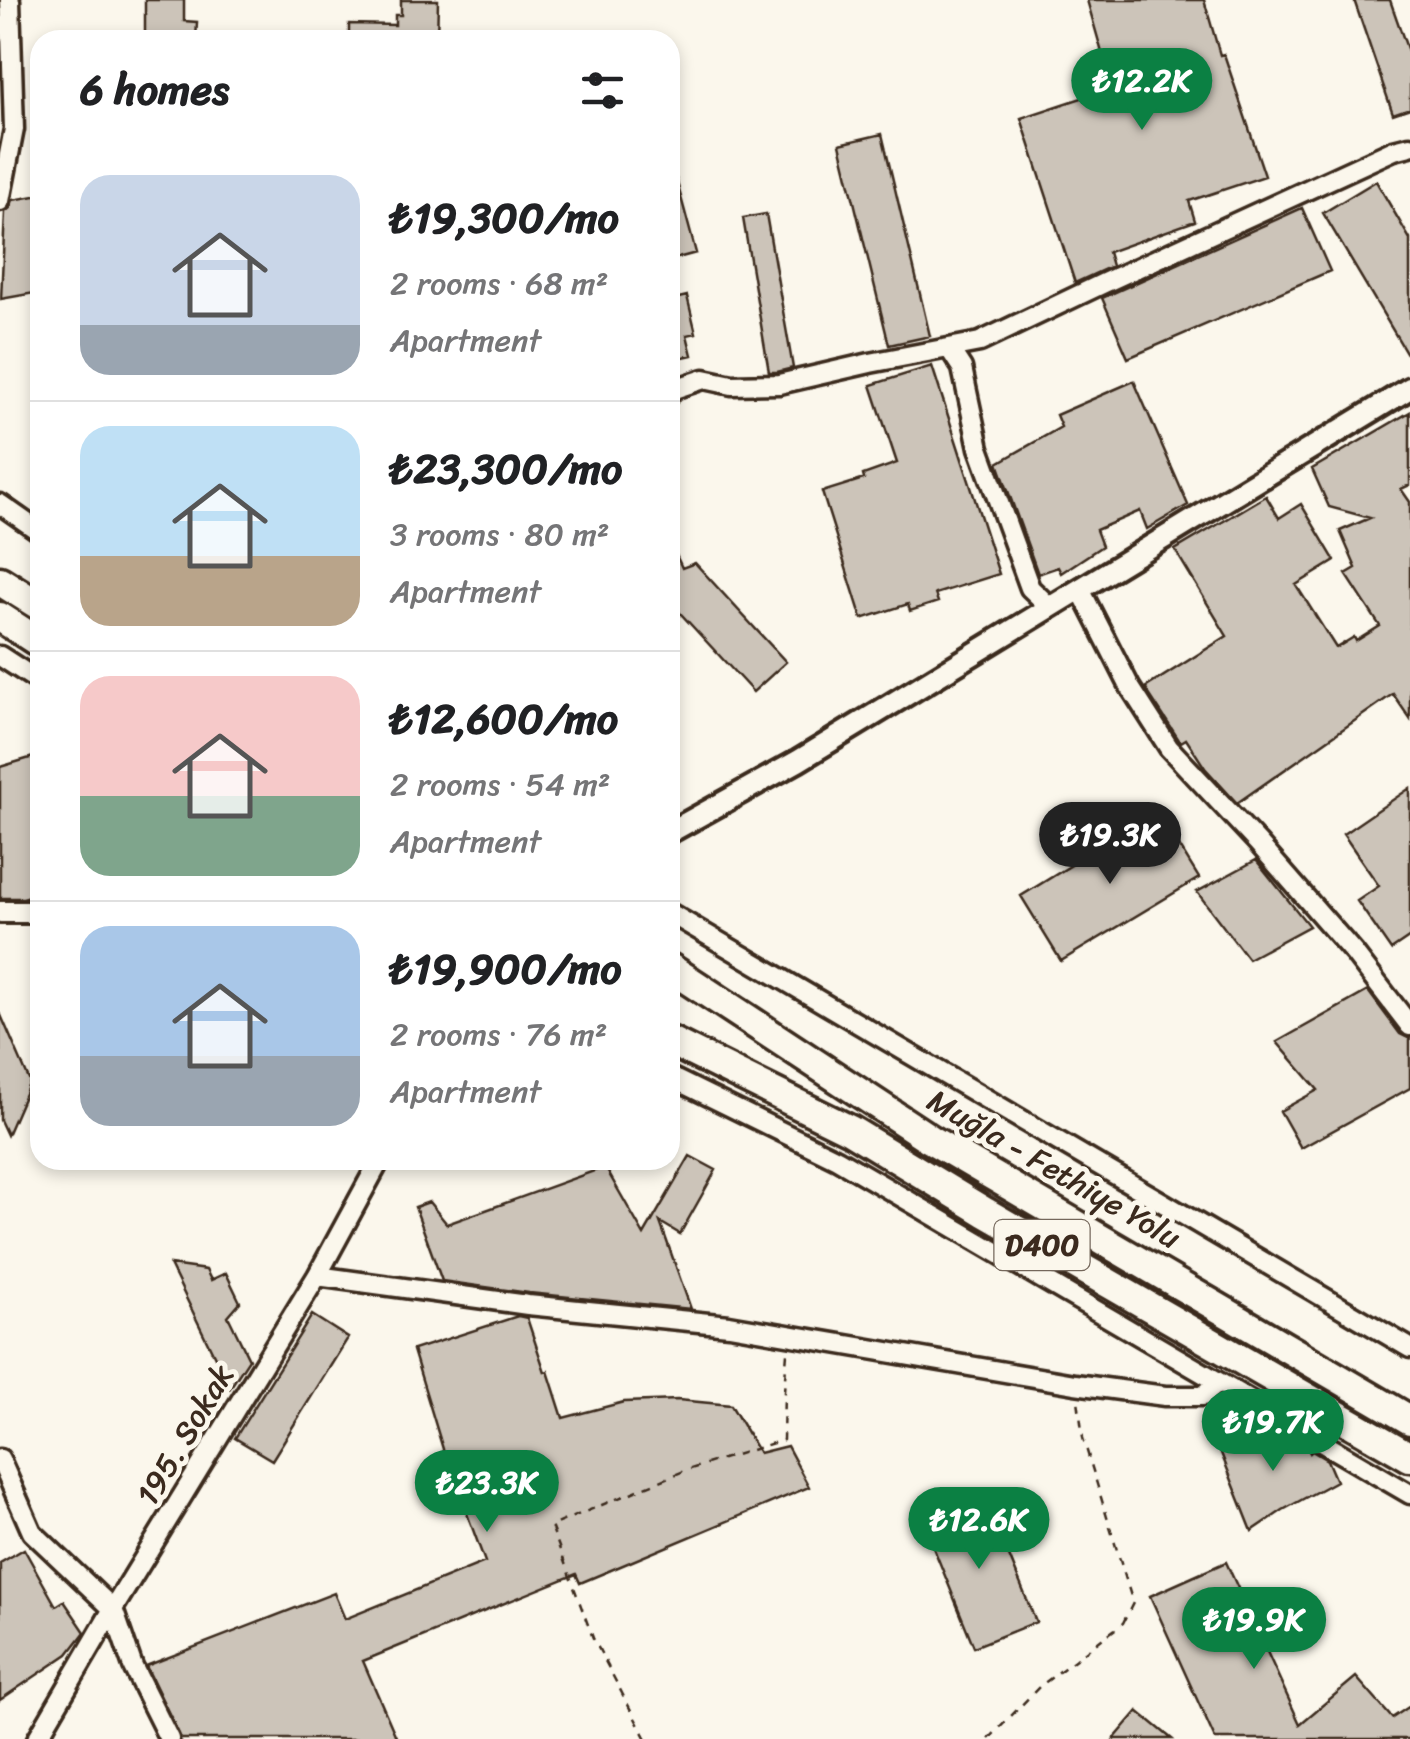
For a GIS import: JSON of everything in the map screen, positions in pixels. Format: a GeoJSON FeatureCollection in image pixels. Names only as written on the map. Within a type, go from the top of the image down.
{"type":"FeatureCollection","features":[{"type":"Feature","properties":{"kind":"highway"},"geometry":{"type":"LineString","coordinates":[[0,581],[30,600]]}},
{"type":"Feature","properties":{"kind":"highway"},"geometry":{"type":"LineString","coordinates":[[0,617],[30,636]]}},
{"type":"Feature","properties":{"kind":"highway","name":"Muğla - Fethiye Yolu"},"geometry":{"type":"LineString","coordinates":[[680,975],[930,1139],[1410,1420]]}},
{"type":"Feature","properties":{"kind":"highway","name":"D400"},"geometry":{"type":"LineString","coordinates":[[680,1046],[850,1130],[984,1212],[1410,1457]]}},
{"type":"Feature","properties":{"kind":"street"},"geometry":{"type":"LineString","coordinates":[[0,201],[14,129],[10,0]]}},
{"type":"Feature","properties":{"kind":"street"},"geometry":{"type":"LineString","coordinates":[[680,387],[704,379],[732,385],[779,384],[980,342],[1104,282],[1410,146]]}},
{"type":"Feature","properties":{"kind":"street"},"geometry":{"type":"LineString","coordinates":[[949,348],[962,368],[979,448],[1030,588],[1050,607]]}},
{"type":"Feature","properties":{"kind":"street"},"geometry":{"type":"LineString","coordinates":[[680,826],[798,761],[1410,388]]}},
{"type":"Feature","properties":{"kind":"street"},"geometry":{"type":"LineString","coordinates":[[0,504],[30,525]]}},
{"type":"Feature","properties":{"kind":"street"},"geometry":{"type":"LineString","coordinates":[[1080,589],[1130,686],[1169,748],[1354,953],[1410,1026]]}},
{"type":"Feature","properties":{"kind":"street"},"geometry":{"type":"LineString","coordinates":[[0,656],[30,676]]}},
{"type":"Feature","properties":{"kind":"street"},"geometry":{"type":"LineString","coordinates":[[0,912],[30,912]]}},
{"type":"Feature","properties":{"kind":"street"},"geometry":{"type":"LineString","coordinates":[[680,919],[1410,1348]]}},
{"type":"Feature","properties":{"kind":"street"},"geometry":{"type":"LineString","coordinates":[[680,1082],[837,1159],[1410,1494]]}},
{"type":"Feature","properties":{"kind":"street","name":"195. Sokak"},"geometry":{"type":"LineString","coordinates":[[37,1739],[317,1276],[375,1170]]}},
{"type":"Feature","properties":{"kind":"street"},"geometry":{"type":"LineString","coordinates":[[317,1276],[528,1305],[729,1325],[1165,1396],[1203,1396],[1218,1383]]}},
{"type":"Feature","properties":{"kind":"street"},"geometry":{"type":"LineString","coordinates":[[0,1459],[32,1532],[113,1609],[133,1666],[169,1739]]}},
{"type":"Feature","properties":{"kind":"path"},"geometry":{"type":"LineString","coordinates":[[646,1739],[593,1638],[551,1526],[684,1472],[783,1440],[789,1334]]}},
{"type":"Feature","properties":{"kind":"path"},"geometry":{"type":"LineString","coordinates":[[989,1739],[1040,1686],[1123,1622],[1133,1603],[1083,1438],[1076,1384]]}},
{"type":"Feature","properties":{"kind":"building"},"geometry":{"type":"Polygon","coordinates":[[[145,0],[184,0],[184,21],[197,22],[197,30],[145,30],[145,0]]]}},
{"type":"Feature","properties":{"kind":"building"},"geometry":{"type":"Polygon","coordinates":[[[401,0],[438,0],[437,30],[349,30],[349,24],[395,25],[395,15],[401,15],[401,0]]]}},
{"type":"Feature","properties":{"kind":"building"},"geometry":{"type":"Polygon","coordinates":[[[1087,0],[1204,0],[1265,176],[1189,201],[1195,221],[1108,252],[1112,266],[1075,283],[1021,118],[1112,88],[1087,0]]]}},
{"type":"Feature","properties":{"kind":"building"},"geometry":{"type":"Polygon","coordinates":[[[1354,0],[1390,0],[1410,57],[1410,108],[1393,114],[1354,0]]]}},
{"type":"Feature","properties":{"kind":"building"},"geometry":{"type":"Polygon","coordinates":[[[882,134],[930,336],[889,345],[840,144],[882,134]]]}},
{"type":"Feature","properties":{"kind":"building"},"geometry":{"type":"Polygon","coordinates":[[[1376,181],[1410,239],[1410,359],[1323,213],[1376,181]]]}},
{"type":"Feature","properties":{"kind":"building"},"geometry":{"type":"Polygon","coordinates":[[[680,193],[696,253],[680,257],[680,193]]]}},
{"type":"Feature","properties":{"kind":"building"},"geometry":{"type":"Polygon","coordinates":[[[30,197],[30,294],[1,299],[5,212],[13,200],[30,197]]]}},
{"type":"Feature","properties":{"kind":"building"},"geometry":{"type":"Polygon","coordinates":[[[1302,208],[1330,271],[1128,358],[1102,298],[1302,208]]]}},
{"type":"Feature","properties":{"kind":"building"},"geometry":{"type":"Polygon","coordinates":[[[766,214],[793,368],[777,372],[769,372],[743,218],[766,214]]]}},
{"type":"Feature","properties":{"kind":"building"},"geometry":{"type":"Polygon","coordinates":[[[687,296],[696,333],[687,335],[692,355],[680,358],[680,298],[687,296]]]}},
{"type":"Feature","properties":{"kind":"building"},"geometry":{"type":"Polygon","coordinates":[[[932,366],[999,574],[935,594],[938,602],[910,611],[908,604],[862,619],[822,492],[864,479],[863,475],[897,463],[871,385],[932,366]]]}},
{"type":"Feature","properties":{"kind":"building"},"geometry":{"type":"Polygon","coordinates":[[[1134,381],[1188,505],[1147,529],[1140,511],[1096,530],[1102,546],[1061,573],[1058,567],[1038,574],[998,463],[1061,427],[1056,415],[1134,381]]]}},
{"type":"Feature","properties":{"kind":"building"},"geometry":{"type":"Polygon","coordinates":[[[1410,412],[1410,485],[1401,489],[1410,502],[1410,719],[1393,694],[1237,803],[1205,768],[1186,739],[1179,740],[1145,688],[1227,636],[1175,550],[1266,496],[1279,518],[1301,504],[1335,561],[1296,585],[1336,648],[1354,637],[1356,641],[1380,626],[1346,574],[1356,568],[1340,531],[1370,518],[1329,507],[1312,469],[1410,412]]]}},
{"type":"Feature","properties":{"kind":"building"},"geometry":{"type":"Polygon","coordinates":[[[695,563],[786,662],[753,692],[680,613],[680,564],[682,568],[695,563]]]}},
{"type":"Feature","properties":{"kind":"building"},"geometry":{"type":"Polygon","coordinates":[[[30,758],[30,896],[23,898],[0,898],[0,767],[30,758]]]}},
{"type":"Feature","properties":{"kind":"building"},"geometry":{"type":"Polygon","coordinates":[[[1410,788],[1410,937],[1391,950],[1357,901],[1379,886],[1343,834],[1410,788]]]}},
{"type":"Feature","properties":{"kind":"building"},"geometry":{"type":"Polygon","coordinates":[[[1158,812],[1199,878],[1061,961],[1021,896],[1158,812]]]}},
{"type":"Feature","properties":{"kind":"building"},"geometry":{"type":"Polygon","coordinates":[[[1256,860],[1309,926],[1248,959],[1197,892],[1256,860]]]}},
{"type":"Feature","properties":{"kind":"building"},"geometry":{"type":"Polygon","coordinates":[[[1368,991],[1400,1034],[1410,1039],[1410,1088],[1301,1148],[1280,1111],[1318,1090],[1277,1042],[1368,991]]]}},
{"type":"Feature","properties":{"kind":"building"},"geometry":{"type":"Polygon","coordinates":[[[0,1013],[30,1082],[7,1135],[0,1120],[0,1013]]]}},
{"type":"Feature","properties":{"kind":"building"},"geometry":{"type":"Polygon","coordinates":[[[690,1156],[716,1170],[680,1234],[660,1222],[691,1309],[442,1281],[415,1207],[429,1202],[447,1224],[597,1170],[607,1170],[644,1235],[690,1156]]]}},
{"type":"Feature","properties":{"kind":"building"},"geometry":{"type":"Polygon","coordinates":[[[170,1265],[206,1270],[211,1280],[226,1273],[240,1302],[228,1316],[249,1359],[230,1388],[170,1265]]]}},
{"type":"Feature","properties":{"kind":"building"},"geometry":{"type":"Polygon","coordinates":[[[312,1315],[348,1338],[272,1460],[235,1438],[312,1315]]]}},
{"type":"Feature","properties":{"kind":"building"},"geometry":{"type":"Polygon","coordinates":[[[518,1316],[527,1318],[563,1418],[624,1402],[678,1400],[731,1405],[759,1453],[787,1446],[809,1487],[580,1583],[576,1574],[363,1661],[397,1739],[181,1739],[146,1666],[334,1593],[345,1619],[485,1562],[443,1449],[413,1350],[518,1316]]]}},
{"type":"Feature","properties":{"kind":"building"},"geometry":{"type":"Polygon","coordinates":[[[1271,1427],[1290,1442],[1293,1440],[1327,1460],[1336,1481],[1252,1531],[1219,1448],[1271,1427]]]}},
{"type":"Feature","properties":{"kind":"building"},"geometry":{"type":"Polygon","coordinates":[[[985,1497],[1036,1622],[974,1647],[923,1522],[985,1497]]]}},
{"type":"Feature","properties":{"kind":"building"},"geometry":{"type":"Polygon","coordinates":[[[24,1549],[56,1606],[64,1601],[85,1632],[68,1654],[0,1700],[0,1563],[24,1549]]]}},
{"type":"Feature","properties":{"kind":"building"},"geometry":{"type":"Polygon","coordinates":[[[1226,1562],[1300,1724],[1356,1677],[1392,1718],[1410,1706],[1410,1739],[1215,1739],[1150,1596],[1226,1562]]]}},
{"type":"Feature","properties":{"kind":"building"},"geometry":{"type":"Polygon","coordinates":[[[1138,1711],[1172,1739],[1114,1739],[1138,1711]]]}}]}
